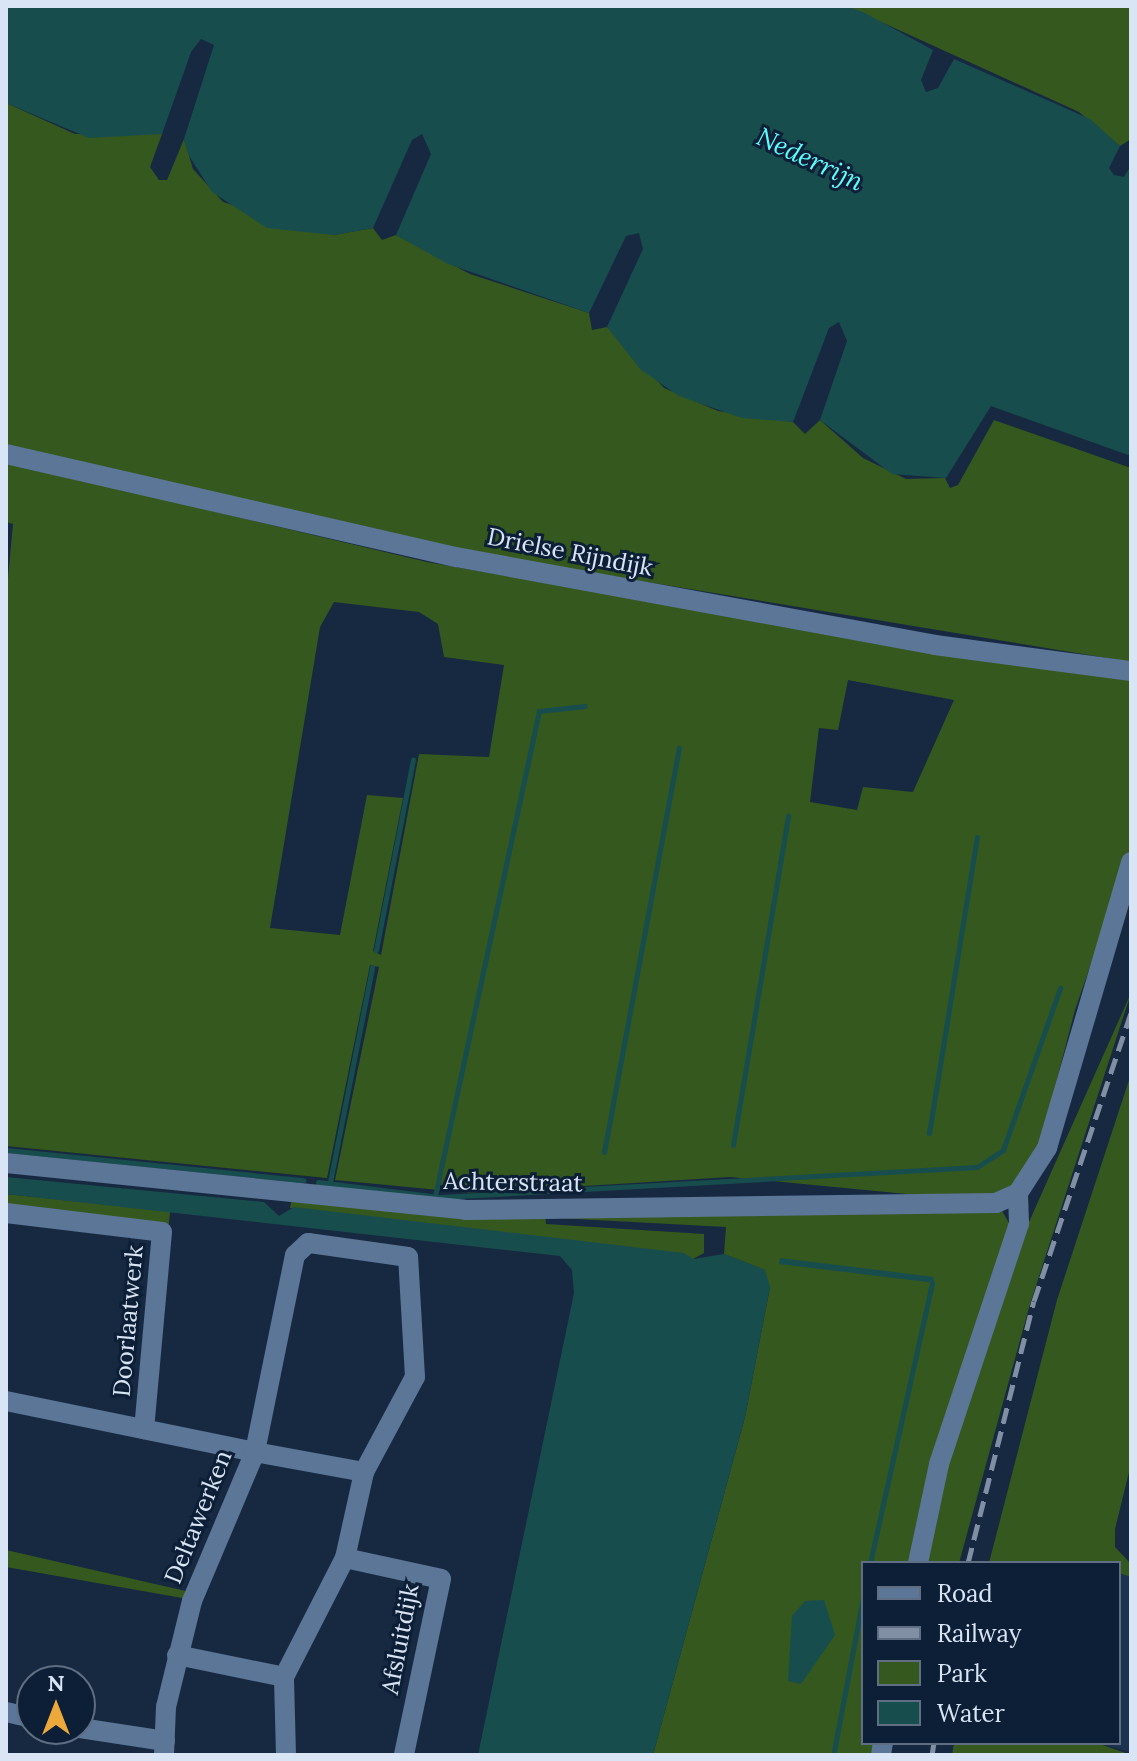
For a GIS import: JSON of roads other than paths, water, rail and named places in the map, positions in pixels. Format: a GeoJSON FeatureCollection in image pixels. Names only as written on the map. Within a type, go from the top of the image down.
{"type":"FeatureCollection","features":[{"type":"Feature","properties":{"kind":"street","name":"Drielse Rijndijk"},"geometry":{"type":"LineString","coordinates":[[6,454],[456,557],[935,645],[1131,671]]}},
{"type":"Feature","properties":{"kind":"street"},"geometry":{"type":"LineString","coordinates":[[918,1561],[939,1464],[1019,1223],[1018,1193],[1047,1148],[1131,862]]}},
{"type":"Feature","properties":{"kind":"street","name":"Achterstraat"},"geometry":{"type":"LineString","coordinates":[[6,1163],[465,1210],[967,1208],[1018,1193]]}},
{"type":"Feature","properties":{"kind":"street","name":"Doorlaatwerk"},"geometry":{"type":"LineString","coordinates":[[6,1213],[162,1232],[144,1429]]}},
{"type":"Feature","properties":{"kind":"street"},"geometry":{"type":"LineString","coordinates":[[286,1755],[284,1677],[345,1558],[364,1472],[415,1377],[411,1264],[397,1252],[299,1247],[255,1452],[364,1472]]}},
{"type":"Feature","properties":{"kind":"street","name":"Deltawerken"},"geometry":{"type":"LineString","coordinates":[[6,1401],[255,1452],[192,1601],[177,1655],[164,1748]]}},
{"type":"Feature","properties":{"kind":"street","name":"Afsluitdijk"},"geometry":{"type":"LineString","coordinates":[[345,1558],[441,1579],[404,1755]]}},
{"type":"Feature","properties":{"kind":"street"},"geometry":{"type":"LineString","coordinates":[[177,1655],[284,1677]]}},
{"type":"Feature","properties":{"kind":"street"},"geometry":{"type":"LineString","coordinates":[[96,1732],[164,1748]]}},
{"type":"Feature","properties":{"kind":"water","name":"Nederrijn"},"geometry":{"type":"Polygon","coordinates":[[[6,6],[846,6],[863,12],[933,50],[921,80],[926,92],[938,88],[954,59],[1090,119],[1120,146],[1109,168],[1114,175],[1124,177],[1131,165],[1131,456],[991,406],[946,478],[892,474],[820,420],[847,341],[839,322],[829,328],[793,422],[742,418],[679,396],[641,370],[607,327],[643,249],[639,233],[626,236],[589,313],[448,264],[396,235],[431,154],[422,134],[412,140],[373,228],[334,235],[267,228],[212,192],[188,154],[184,139],[214,45],[201,39],[191,52],[162,134],[89,138],[6,103],[6,6]]]}},
{"type":"Feature","properties":{"kind":"water"},"geometry":{"type":"Polygon","coordinates":[[[6,1177],[264,1202],[279,1216],[294,1207],[684,1253],[693,1259],[724,1254],[765,1270],[770,1287],[745,1417],[653,1755],[478,1755],[574,1293],[572,1270],[560,1256],[6,1194],[6,1177]]]}},
{"type":"Feature","properties":{"kind":"water"},"geometry":{"type":"Polygon","coordinates":[[[780,1258],[934,1277],[933,1283],[779,1264],[780,1258]]]}},
{"type":"Feature","properties":{"kind":"water"},"geometry":{"type":"Polygon","coordinates":[[[824,1600],[835,1635],[801,1684],[788,1681],[792,1616],[805,1601],[824,1600]]]}},
{"type":"Feature","properties":{"kind":"waterway"},"geometry":{"type":"LineString","coordinates":[[435,1196],[539,711],[585,706]]}},
{"type":"Feature","properties":{"kind":"waterway"},"geometry":{"type":"LineString","coordinates":[[604,1152],[679,748]]}},
{"type":"Feature","properties":{"kind":"waterway"},"geometry":{"type":"LineString","coordinates":[[376,950],[413,760]]}},
{"type":"Feature","properties":{"kind":"waterway"},"geometry":{"type":"LineString","coordinates":[[733,1145],[788,816]]}},
{"type":"Feature","properties":{"kind":"waterway"},"geometry":{"type":"LineString","coordinates":[[929,1133],[977,837]]}},
{"type":"Feature","properties":{"kind":"waterway"},"geometry":{"type":"LineString","coordinates":[[330,1182],[372,967]]}},
{"type":"Feature","properties":{"kind":"waterway"},"geometry":{"type":"LineString","coordinates":[[318,1182],[441,1197],[977,1167],[1003,1150],[1060,988]]}},
{"type":"Feature","properties":{"kind":"waterway"},"geometry":{"type":"LineString","coordinates":[[6,1150],[303,1180]]}},
{"type":"Feature","properties":{"kind":"waterway"},"geometry":{"type":"LineString","coordinates":[[870,1561],[932,1283]]}},
{"type":"Feature","properties":{"kind":"waterway"},"geometry":{"type":"LineString","coordinates":[[834,1751],[861,1609]]}},
{"type":"Feature","properties":{"kind":"railway"},"geometry":{"type":"LineString","coordinates":[[969,1561],[1034,1301],[1131,1012]]}},
{"type":"Feature","properties":{"kind":"railway"},"geometry":{"type":"LineString","coordinates":[[932,1755],[934,1745]]}}]}
